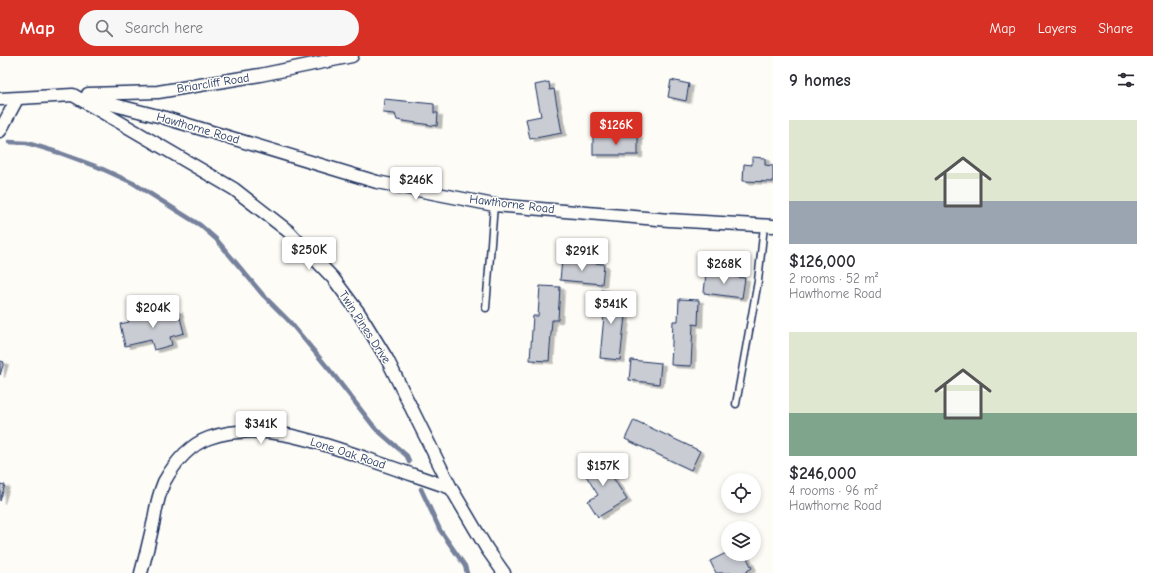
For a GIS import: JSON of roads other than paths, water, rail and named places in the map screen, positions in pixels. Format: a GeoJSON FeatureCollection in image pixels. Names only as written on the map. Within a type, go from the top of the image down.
{"type":"FeatureCollection","features":[{"type":"Feature","properties":{"kind":"street","name":"Briarcliff Road"},"geometry":{"type":"LineString","coordinates":[[73,95],[158,92],[260,75],[352,56]]}},
{"type":"Feature","properties":{"kind":"street"},"geometry":{"type":"LineString","coordinates":[[0,99],[73,95]]}},
{"type":"Feature","properties":{"kind":"street","name":"Hawthorne Road"},"geometry":{"type":"LineString","coordinates":[[73,95],[162,117],[377,182],[494,204],[669,220],[768,226]]}},
{"type":"Feature","properties":{"kind":"street","name":"Twin Pines Drive"},"geometry":{"type":"LineString","coordinates":[[73,95],[234,189],[288,232],[333,278],[359,313],[387,359],[451,488],[487,549],[504,573]]}},
{"type":"Feature","properties":{"kind":"street"},"geometry":{"type":"LineString","coordinates":[[0,131],[17,99]]}},
{"type":"Feature","properties":{"kind":"street","name":"Lone Oak Road"},"geometry":{"type":"LineString","coordinates":[[141,573],[158,500],[164,483],[176,463],[190,448],[208,438],[237,432],[272,433],[294,437],[323,444],[451,488]]}},
{"type":"Feature","properties":{"kind":"lane"},"geometry":{"type":"LineString","coordinates":[[486,308],[494,204]]}},
{"type":"Feature","properties":{"kind":"lane"},"geometry":{"type":"LineString","coordinates":[[736,404],[768,226]]}},
{"type":"Feature","properties":{"kind":"waterway"},"geometry":{"type":"LineString","coordinates":[[9,142],[27,143],[98,167],[133,183],[200,225],[216,239],[263,295],[289,321],[375,428],[407,456],[409,462]]}},
{"type":"Feature","properties":{"kind":"waterway"},"geometry":{"type":"LineString","coordinates":[[421,489],[440,530],[465,566],[467,573]]}}]}
